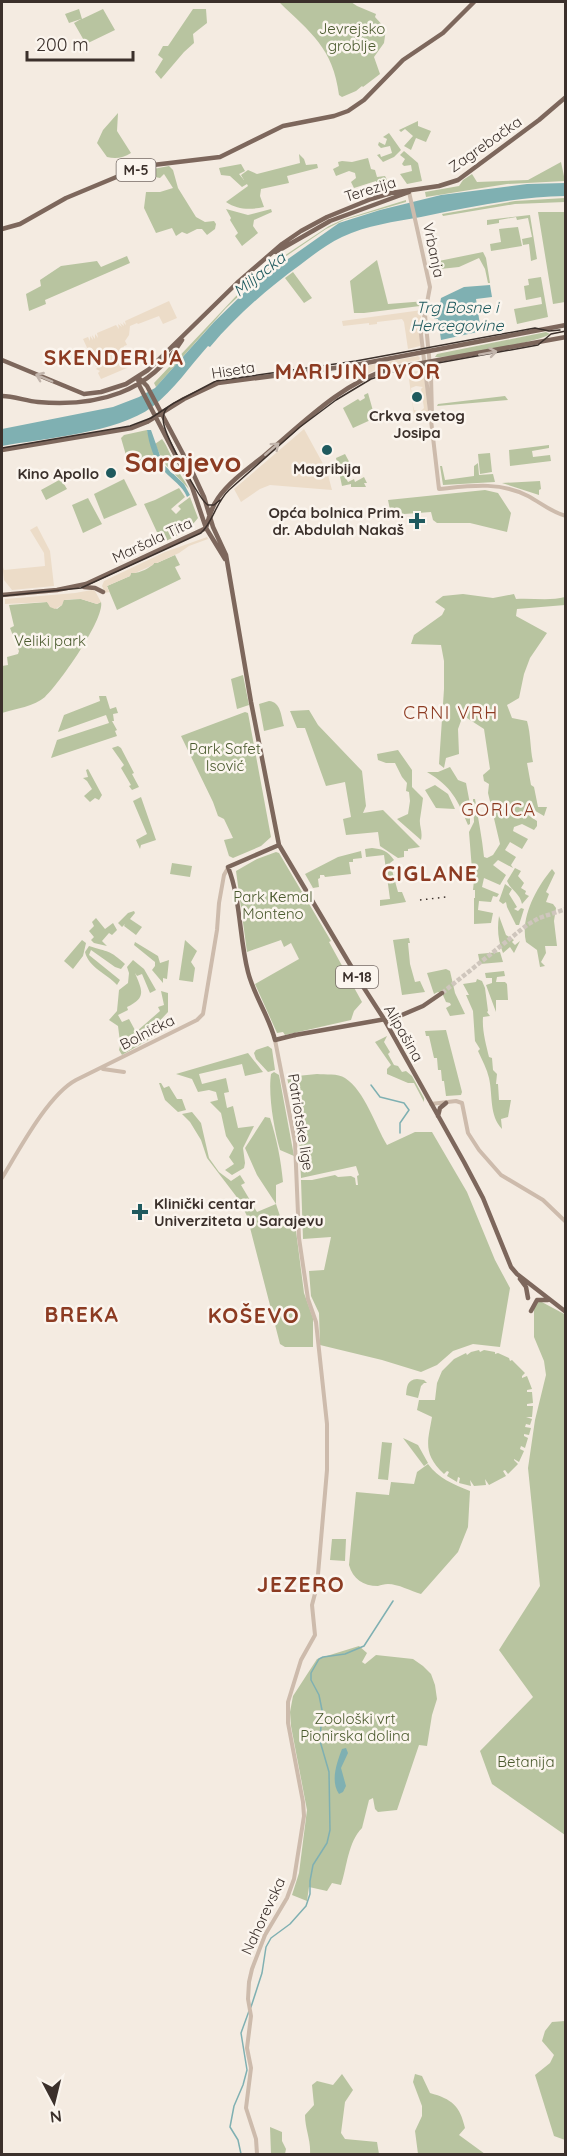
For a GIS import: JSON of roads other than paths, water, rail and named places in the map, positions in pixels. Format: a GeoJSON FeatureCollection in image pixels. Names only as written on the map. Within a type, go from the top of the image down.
{"type":"FeatureCollection","features":[{"type":"Feature","properties":{"kind":"main road","name":"M-5"},"geometry":{"type":"LineString","coordinates":[[2,230],[20,224],[66,198],[126,173],[153,165],[220,157],[283,126],[341,114],[364,100],[408,56],[443,33],[474,2]]}},
{"type":"Feature","properties":{"kind":"main road","name":"Zagrebačka"},"geometry":{"type":"LineString","coordinates":[[409,192],[448,184],[463,177],[566,97]]}},
{"type":"Feature","properties":{"kind":"main road","name":"Terezija"},"geometry":{"type":"LineString","coordinates":[[138,377],[148,370],[237,283],[301,231],[327,217],[380,196],[401,191],[409,192]]}},
{"type":"Feature","properties":{"kind":"main road","name":"Hiseta"},"geometry":{"type":"LineString","coordinates":[[2,450],[124,430],[140,425],[196,392],[218,383],[350,366],[566,325]]}},
{"type":"Feature","properties":{"kind":"main road","name":"Terezija"},"geometry":{"type":"LineString","coordinates":[[2,396],[40,402],[109,397],[142,383],[169,359],[187,332]]}},
{"type":"Feature","properties":{"kind":"main road","name":"Maršala Tita"},"geometry":{"type":"LineString","coordinates":[[2,595],[79,587],[206,528],[209,514],[222,492],[241,475],[291,432],[341,394],[382,371],[566,338]]}},
{"type":"Feature","properties":{"kind":"main road"},"geometry":{"type":"LineString","coordinates":[[2,360],[84,394],[93,394],[118,387],[138,377],[158,406],[159,415]]}},
{"type":"Feature","properties":{"kind":"main road"},"geometry":{"type":"LineString","coordinates":[[142,383],[142,391],[153,410],[159,415]]}},
{"type":"Feature","properties":{"kind":"main road"},"geometry":{"type":"LineString","coordinates":[[73,391],[74,401]]}},
{"type":"Feature","properties":{"kind":"main road","name":"M-18"},"geometry":{"type":"LineString","coordinates":[[159,415],[166,423],[191,469],[209,514]]}},
{"type":"Feature","properties":{"kind":"main road","name":"M-18"},"geometry":{"type":"LineString","coordinates":[[159,415],[192,486],[206,528]]}},
{"type":"Feature","properties":{"kind":"main road"},"geometry":{"type":"LineString","coordinates":[[198,507],[202,512],[209,514]]}},
{"type":"Feature","properties":{"kind":"main road","name":"Alipašina"},"geometry":{"type":"LineString","coordinates":[[209,514],[222,544],[228,567],[279,845],[384,1019],[432,1104],[483,1198],[506,1257],[517,1274],[566,1312]]}},
{"type":"Feature","properties":{"kind":"main road","name":"Alipašina"},"geometry":{"type":"LineString","coordinates":[[206,528],[221,550],[228,567]]}},
{"type":"Feature","properties":{"kind":"main road"},"geometry":{"type":"LineString","coordinates":[[79,587],[95,588],[102,592]]}},
{"type":"Feature","properties":{"kind":"main road"},"geometry":{"type":"LineString","coordinates":[[228,867],[279,845]]}},
{"type":"Feature","properties":{"kind":"main road","name":"Patriotske lige"},"geometry":{"type":"LineString","coordinates":[[228,867],[233,881],[249,978],[275,1040]]}},
{"type":"Feature","properties":{"kind":"main road"},"geometry":{"type":"LineString","coordinates":[[275,1040],[397,1017],[423,1006],[442,993]]}},
{"type":"Feature","properties":{"kind":"main road"},"geometry":{"type":"LineString","coordinates":[[438,1116],[440,1108],[446,1102]]}},
{"type":"Feature","properties":{"kind":"main road"},"geometry":{"type":"LineString","coordinates":[[517,1274],[526,1287],[528,1298]]}},
{"type":"Feature","properties":{"kind":"main road"},"geometry":{"type":"LineString","coordinates":[[531,1311],[537,1300],[550,1301]]}},
{"type":"Feature","properties":{"kind":"street","name":"Vrbanja"},"geometry":{"type":"LineString","coordinates":[[409,192],[430,287],[425,314],[426,352],[439,489],[483,485],[501,486],[529,496],[566,516]]}},
{"type":"Feature","properties":{"kind":"street","name":"Bolnička"},"geometry":{"type":"LineString","coordinates":[[2,1178],[58,1094],[74,1081],[197,1020],[203,1014],[217,930],[219,903],[224,875],[228,867]]}},
{"type":"Feature","properties":{"kind":"street","name":"Patriotske lige"},"geometry":{"type":"LineString","coordinates":[[275,1040],[295,1142],[299,1238],[308,1299],[316,1323],[327,1424],[327,1470],[320,1550]]}},
{"type":"Feature","properties":{"kind":"street"},"geometry":{"type":"LineString","coordinates":[[100,1069],[124,1072]]}},
{"type":"Feature","properties":{"kind":"street"},"geometry":{"type":"LineString","coordinates":[[432,1104],[459,1101],[463,1104],[468,1133],[501,1175],[543,1200],[566,1222]]}},
{"type":"Feature","properties":{"kind":"street","name":"Nahorevska"},"geometry":{"type":"LineString","coordinates":[[257,2154],[256,2139],[247,2114],[246,2102],[251,2072],[248,2048],[251,2014],[248,1999],[250,1976],[265,1935],[287,1898],[296,1870],[304,1816],[288,1723],[288,1702],[301,1660],[315,1635],[312,1605],[318,1586],[320,1550]]}},
{"type":"Feature","properties":{"kind":"water","name":"Miljacka"},"geometry":{"type":"Polygon","coordinates":[[[565,183],[565,196],[511,200],[475,206],[381,224],[342,237],[315,254],[253,303],[210,347],[208,346],[175,386],[152,407],[137,416],[100,429],[2,446],[2,429],[113,407],[155,388],[214,322],[254,283],[339,223],[441,195],[527,184],[565,183]]]}},
{"type":"Feature","properties":{"kind":"water","name":"Trg Bosne i Hercegovine"},"geometry":{"type":"Polygon","coordinates":[[[490,285],[492,297],[476,299],[480,325],[477,326],[482,331],[441,340],[438,319],[434,319],[430,307],[440,304],[441,298],[464,287],[490,285]]]}},
{"type":"Feature","properties":{"kind":"water"},"geometry":{"type":"Polygon","coordinates":[[[147,430],[151,430],[163,464],[184,484],[190,495],[187,497],[180,486],[157,462],[147,430]]]}},
{"type":"Feature","properties":{"kind":"water"},"geometry":{"type":"Polygon","coordinates":[[[346,1748],[348,1753],[341,1768],[346,1786],[339,1794],[336,1789],[335,1772],[342,1749],[346,1748]]]}},
{"type":"Feature","properties":{"kind":"waterway"},"geometry":{"type":"LineString","coordinates":[[371,1085],[380,1097],[404,1103],[409,1110],[400,1123],[400,1133]]}},
{"type":"Feature","properties":{"kind":"waterway"},"geometry":{"type":"LineString","coordinates":[[251,2007],[262,1973],[266,1947],[271,1938],[290,1924],[306,1906],[310,1894],[313,1865],[327,1843],[330,1830],[329,1772],[320,1741],[322,1710],[319,1695],[311,1680],[311,1673],[319,1659],[345,1654],[364,1646],[393,1601]]}},
{"type":"Feature","properties":{"kind":"waterway"},"geometry":{"type":"LineString","coordinates":[[241,2154],[238,2140],[230,2127],[234,2106],[247,2070],[241,2033],[249,2011]]}},
{"type":"Feature","properties":{"kind":"tunnel"},"geometry":{"type":"LineString","coordinates":[[442,993],[527,925],[539,918],[566,909]]}},
{"type":"Feature","properties":{"kind":"tram line"},"geometry":{"type":"LineString","coordinates":[[2,448],[130,426],[151,418],[216,381],[356,361],[535,328],[549,331],[560,330]]}},
{"type":"Feature","properties":{"kind":"tram line"},"geometry":{"type":"LineString","coordinates":[[2,596],[81,588],[201,533],[229,490],[300,427],[336,400],[371,379],[399,370],[538,345],[551,334],[566,331]]}},
{"type":"Feature","properties":{"kind":"tram line"},"geometry":{"type":"LineString","coordinates":[[168,407],[163,415],[164,425],[191,480],[208,505],[214,505],[220,500]]}},
{"type":"Feature","properties":{"kind":"railway"},"geometry":{"type":"LineString","coordinates":[[420,900],[446,897]]}},
{"type":"Feature","properties":{"kind":"place","name":"Crkva svetog Josipa"},"geometry":{"type":"Point","coordinates":[417,397]}},
{"type":"Feature","properties":{"kind":"place","name":"Magribija"},"geometry":{"type":"Point","coordinates":[327,450]}},
{"type":"Feature","properties":{"kind":"place","name":"Kino Apollo"},"geometry":{"type":"Point","coordinates":[111,473]}},
{"type":"Feature","properties":{"kind":"place","name":"Opća bolnica Prim. dr. Abdulah Nakaš"},"geometry":{"type":"Point","coordinates":[417,521]}},
{"type":"Feature","properties":{"kind":"place","name":"Klinički centar Univerziteta u Sarajevu"},"geometry":{"type":"Point","coordinates":[140,1212]}},
{"type":"Feature","properties":{"kind":"district","name":"SKENDERIJA"},"geometry":{"type":"Point","coordinates":[114,357]}},
{"type":"Feature","properties":{"kind":"district","name":"MARIJIN DVOR"},"geometry":{"type":"Point","coordinates":[358,371]}},
{"type":"Feature","properties":{"kind":"district","name":"Sarajevo"},"geometry":{"type":"Point","coordinates":[183,462]}},
{"type":"Feature","properties":{"kind":"district","name":"CRNI VRH"},"geometry":{"type":"Point","coordinates":[451,712]}},
{"type":"Feature","properties":{"kind":"district","name":"GORICA"},"geometry":{"type":"Point","coordinates":[499,809]}},
{"type":"Feature","properties":{"kind":"district","name":"CIGLANE"},"geometry":{"type":"Point","coordinates":[430,873]}},
{"type":"Feature","properties":{"kind":"district","name":"BREKA"},"geometry":{"type":"Point","coordinates":[82,1314]}},
{"type":"Feature","properties":{"kind":"district","name":"KOŠEVO"},"geometry":{"type":"Point","coordinates":[254,1315]}},
{"type":"Feature","properties":{"kind":"district","name":"JEZERO"},"geometry":{"type":"Point","coordinates":[301,1584]}},
{"type":"Feature","properties":{"kind":"park label","name":"Jevrejsko groblje"},"geometry":{"type":"Point","coordinates":[352,36]}},
{"type":"Feature","properties":{"kind":"park label","name":"Veliki park"},"geometry":{"type":"Point","coordinates":[50,640]}},
{"type":"Feature","properties":{"kind":"park label","name":"Park Safet Isović"},"geometry":{"type":"Point","coordinates":[225,756]}},
{"type":"Feature","properties":{"kind":"park label","name":"Park Кemal Monteno"},"geometry":{"type":"Point","coordinates":[273,904]}},
{"type":"Feature","properties":{"kind":"park label","name":"Zoološki vrt Pionirska dolina"},"geometry":{"type":"Point","coordinates":[355,1726]}},
{"type":"Feature","properties":{"kind":"park label","name":"Betanija"},"geometry":{"type":"Point","coordinates":[526,1761]}}]}
